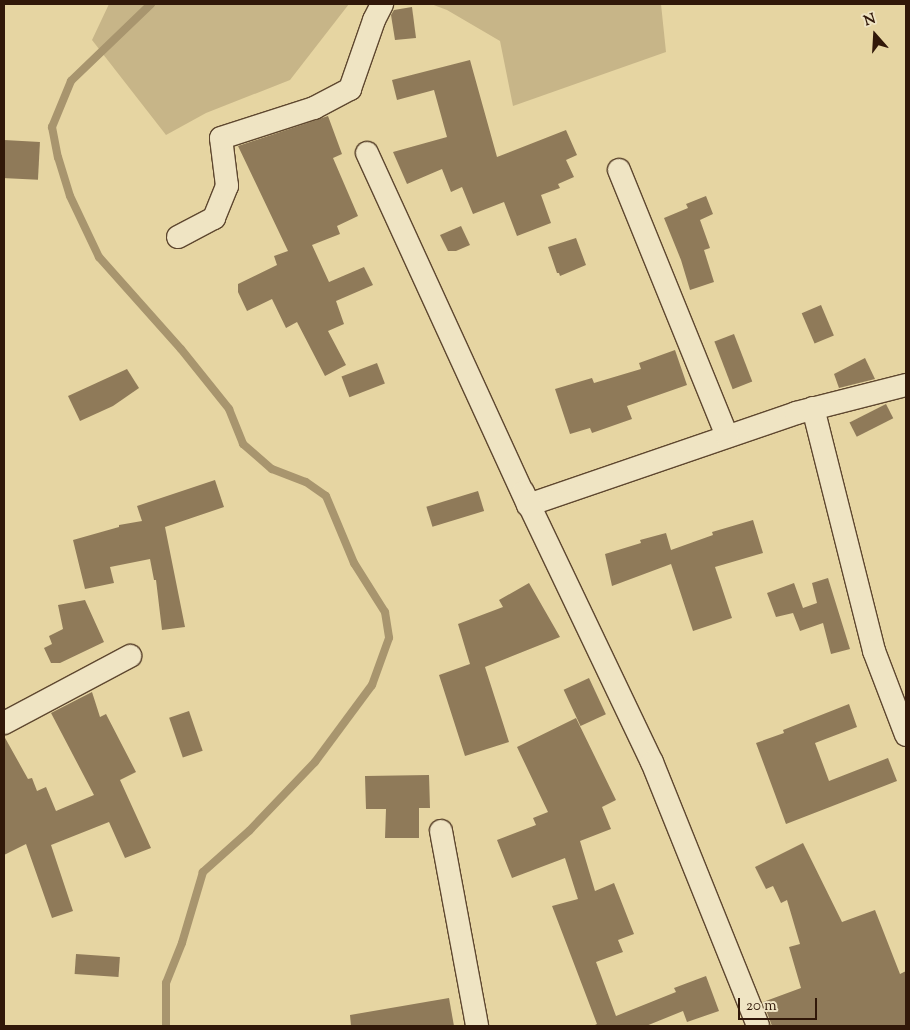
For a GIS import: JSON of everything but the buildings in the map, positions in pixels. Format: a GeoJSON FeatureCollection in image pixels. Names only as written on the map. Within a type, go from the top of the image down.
{"type":"FeatureCollection","features":[{"type":"Feature","properties":{"kind":"street"},"geometry":{"type":"LineString","coordinates":[[178,237],[214,218],[227,186],[221,138],[314,108],[350,89],[374,20],[382,4]]}},
{"type":"Feature","properties":{"kind":"street"},"geometry":{"type":"LineString","coordinates":[[367,153],[528,505],[652,762],[758,1026]]}},
{"type":"Feature","properties":{"kind":"street"},"geometry":{"type":"LineString","coordinates":[[619,170],[727,436]]}},
{"type":"Feature","properties":{"kind":"street"},"geometry":{"type":"LineString","coordinates":[[480,376],[528,505]]}},
{"type":"Feature","properties":{"kind":"street"},"geometry":{"type":"LineString","coordinates":[[528,505],[813,408],[906,385]]}},
{"type":"Feature","properties":{"kind":"street"},"geometry":{"type":"LineString","coordinates":[[813,408],[874,651],[906,735]]}},
{"type":"Feature","properties":{"kind":"street"},"geometry":{"type":"LineString","coordinates":[[4,723],[130,656]]}},
{"type":"Feature","properties":{"kind":"street"},"geometry":{"type":"LineString","coordinates":[[441,830],[477,1026]]}},
{"type":"Feature","properties":{"kind":"shaded area"},"geometry":{"type":"Polygon","coordinates":[[[109,4],[349,4],[290,80],[206,113],[166,135],[92,40],[109,4]]]}},
{"type":"Feature","properties":{"kind":"shaded area"},"geometry":{"type":"Polygon","coordinates":[[[431,4],[661,4],[666,52],[513,106],[500,41],[447,10],[431,4]]]}},
{"type":"Feature","properties":{"kind":"waterway"},"geometry":{"type":"LineString","coordinates":[[151,4],[71,81],[52,127],[58,157],[70,196],[99,257],[181,349],[229,409],[243,444],[272,469],[306,482],[326,496],[354,563],[385,612],[389,638],[372,685],[315,762],[249,831],[203,872],[182,943],[166,983],[166,1026]]}}]}
